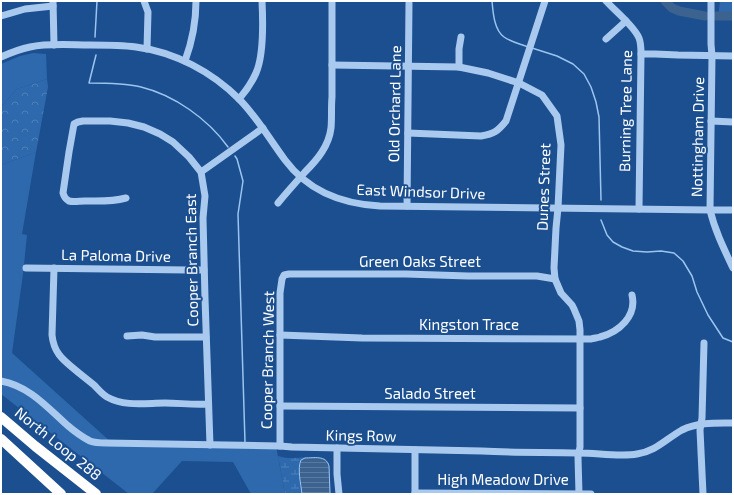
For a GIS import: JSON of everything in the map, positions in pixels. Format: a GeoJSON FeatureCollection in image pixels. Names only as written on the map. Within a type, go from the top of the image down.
{"type":"FeatureCollection","features":[{"type":"Feature","properties":{"kind":"highway","name":"North Loop 288"},"geometry":{"type":"LineString","coordinates":[[1,417],[96,494]]}},
{"type":"Feature","properties":{"kind":"highway"},"geometry":{"type":"LineString","coordinates":[[1,438],[61,494]]}},
{"type":"Feature","properties":{"kind":"street"},"geometry":{"type":"LineString","coordinates":[[144,1],[148,12],[147,49]]}},
{"type":"Feature","properties":{"kind":"street"},"geometry":{"type":"LineString","coordinates":[[185,61],[195,21],[196,1]]}},
{"type":"Feature","properties":{"kind":"street"},"geometry":{"type":"LineString","coordinates":[[239,99],[252,82],[260,62],[262,39],[262,1]]}},
{"type":"Feature","properties":{"kind":"street"},"geometry":{"type":"LineString","coordinates":[[278,203],[320,155],[327,144],[331,128],[332,1]]}},
{"type":"Feature","properties":{"kind":"street"},"geometry":{"type":"LineString","coordinates":[[408,133],[481,136],[490,134],[499,129],[506,121],[545,1]]}},
{"type":"Feature","properties":{"kind":"street","name":"Burning Tree Lane"},"geometry":{"type":"LineString","coordinates":[[606,1],[631,26],[638,37],[641,54],[639,210]]}},
{"type":"Feature","properties":{"kind":"street","name":"Nottingham Drive"},"geometry":{"type":"LineString","coordinates":[[711,1],[712,56],[710,210],[720,242],[733,268]]}},
{"type":"Feature","properties":{"kind":"street"},"geometry":{"type":"LineString","coordinates":[[1,16],[53,3],[54,46]]}},
{"type":"Feature","properties":{"kind":"street","name":"Old Orchard Lane"},"geometry":{"type":"LineString","coordinates":[[407,206],[409,3]]}},
{"type":"Feature","properties":{"kind":"street"},"geometry":{"type":"LineString","coordinates":[[606,39],[626,21]]}},
{"type":"Feature","properties":{"kind":"street"},"geometry":{"type":"LineString","coordinates":[[459,67],[459,48],[461,37]]}},
{"type":"Feature","properties":{"kind":"street","name":"East Windsor Drive"},"geometry":{"type":"LineString","coordinates":[[1,57],[17,50],[29,47],[118,45],[164,53],[185,61],[206,72],[239,99],[249,109],[285,160],[308,183],[320,191],[337,199],[352,203],[375,206],[733,210]]}},
{"type":"Feature","properties":{"kind":"street"},"geometry":{"type":"LineString","coordinates":[[641,54],[733,56]]}},
{"type":"Feature","properties":{"kind":"street","name":"Dunes Street"},"geometry":{"type":"LineString","coordinates":[[332,65],[459,67],[488,73],[519,83],[542,95],[557,116],[561,145],[554,268],[555,279],[561,293],[572,305],[579,321],[581,339],[580,447],[578,457],[579,494]]}},
{"type":"Feature","properties":{"kind":"street","name":"Cooper Branch East"},"geometry":{"type":"LineString","coordinates":[[126,198],[105,202],[74,201],[68,200],[64,197],[63,194],[74,124],[83,121],[110,121],[128,122],[144,127],[173,142],[189,157],[201,172],[205,196],[203,218],[204,270],[210,445]]}},
{"type":"Feature","properties":{"kind":"street"},"geometry":{"type":"LineString","coordinates":[[711,121],[733,122]]}},
{"type":"Feature","properties":{"kind":"street"},"geometry":{"type":"LineString","coordinates":[[201,172],[263,128]]}},
{"type":"Feature","properties":{"kind":"street","name":"La Paloma Drive"},"geometry":{"type":"LineString","coordinates":[[26,268],[204,270]]}},
{"type":"Feature","properties":{"kind":"street"},"geometry":{"type":"LineString","coordinates":[[54,268],[53,343],[63,360],[73,369],[103,394],[113,400],[149,404],[208,404]]}},
{"type":"Feature","properties":{"kind":"street","name":"Green Oaks Street"},"geometry":{"type":"LineString","coordinates":[[284,275],[406,274],[537,276],[555,279]]}},
{"type":"Feature","properties":{"kind":"street","name":"Cooper Branch West"},"geometry":{"type":"LineString","coordinates":[[280,446],[280,293],[284,275]]}},
{"type":"Feature","properties":{"kind":"street","name":"Kingston Trace"},"geometry":{"type":"LineString","coordinates":[[280,335],[362,338],[599,338],[623,325],[627,320],[633,302],[632,295]]}},
{"type":"Feature","properties":{"kind":"street"},"geometry":{"type":"LineString","coordinates":[[127,336],[206,337]]}},
{"type":"Feature","properties":{"kind":"street"},"geometry":{"type":"LineString","coordinates":[[703,494],[700,430],[704,343]]}},
{"type":"Feature","properties":{"kind":"street","name":"Kings Row"},"geometry":{"type":"LineString","coordinates":[[1,381],[14,384],[32,394],[72,429],[90,440],[106,443],[500,452],[579,452],[626,455],[641,453],[658,446],[684,430],[701,424],[733,423]]}},
{"type":"Feature","properties":{"kind":"street","name":"Salado Street"},"geometry":{"type":"LineString","coordinates":[[280,406],[580,408]]}},
{"type":"Feature","properties":{"kind":"street"},"geometry":{"type":"LineString","coordinates":[[337,448],[339,494]]}},
{"type":"Feature","properties":{"kind":"street"},"geometry":{"type":"LineString","coordinates":[[415,450],[415,493]]}},
{"type":"Feature","properties":{"kind":"street","name":"High Meadow Drive"},"geometry":{"type":"LineString","coordinates":[[415,493],[591,494]]}},
{"type":"Feature","properties":{"kind":"green space"},"geometry":{"type":"Polygon","coordinates":[[[720,1],[733,1],[733,19],[718,18],[720,1]]]}},
{"type":"Feature","properties":{"kind":"green space"},"geometry":{"type":"Polygon","coordinates":[[[33,53],[46,54],[47,79],[17,89],[1,107],[1,64],[20,56],[33,53]]]}},
{"type":"Feature","properties":{"kind":"green space"},"geometry":{"type":"Polygon","coordinates":[[[47,79],[48,87],[36,152],[1,165],[1,107],[17,89],[47,79]]]}},
{"type":"Feature","properties":{"kind":"green space"},"geometry":{"type":"Polygon","coordinates":[[[36,152],[22,234],[27,235],[12,353],[112,443],[276,446],[285,494],[251,494],[233,462],[182,461],[152,494],[129,494],[1,394],[1,165],[36,152]]]}},
{"type":"Feature","properties":{"kind":"green space"},"geometry":{"type":"Polygon","coordinates":[[[278,456],[289,458],[324,458],[329,463],[331,494],[285,494],[278,456]]]}},
{"type":"Feature","properties":{"kind":"shaded area"},"geometry":{"type":"Polygon","coordinates":[[[305,458],[319,458],[327,462],[329,466],[330,494],[302,494],[299,468],[301,460],[305,458]]]}},
{"type":"Feature","properties":{"kind":"waterway"},"geometry":{"type":"LineString","coordinates":[[95,37],[97,1]]}},
{"type":"Feature","properties":{"kind":"waterway"},"geometry":{"type":"LineString","coordinates":[[492,1],[496,25],[501,34],[510,40],[528,47]]}},
{"type":"Feature","properties":{"kind":"waterway"},"geometry":{"type":"LineString","coordinates":[[665,1],[672,8],[679,11],[705,16]]}},
{"type":"Feature","properties":{"kind":"waterway"},"geometry":{"type":"LineString","coordinates":[[716,16],[733,16]]}},
{"type":"Feature","properties":{"kind":"waterway"},"geometry":{"type":"LineString","coordinates":[[532,48],[557,56],[573,64],[584,74],[591,87],[599,117],[601,200]]}},
{"type":"Feature","properties":{"kind":"waterway"},"geometry":{"type":"LineString","coordinates":[[96,55],[89,83],[141,87],[166,96],[178,102],[211,127],[228,147]]}},
{"type":"Feature","properties":{"kind":"waterway"},"geometry":{"type":"LineString","coordinates":[[235,156],[243,181],[238,214],[245,442]]}},
{"type":"Feature","properties":{"kind":"waterway"},"geometry":{"type":"LineString","coordinates":[[601,220],[607,235],[613,242],[622,247],[633,251],[661,251],[674,253],[683,261],[692,276],[697,292],[708,315],[723,338],[733,342]]}}]}
